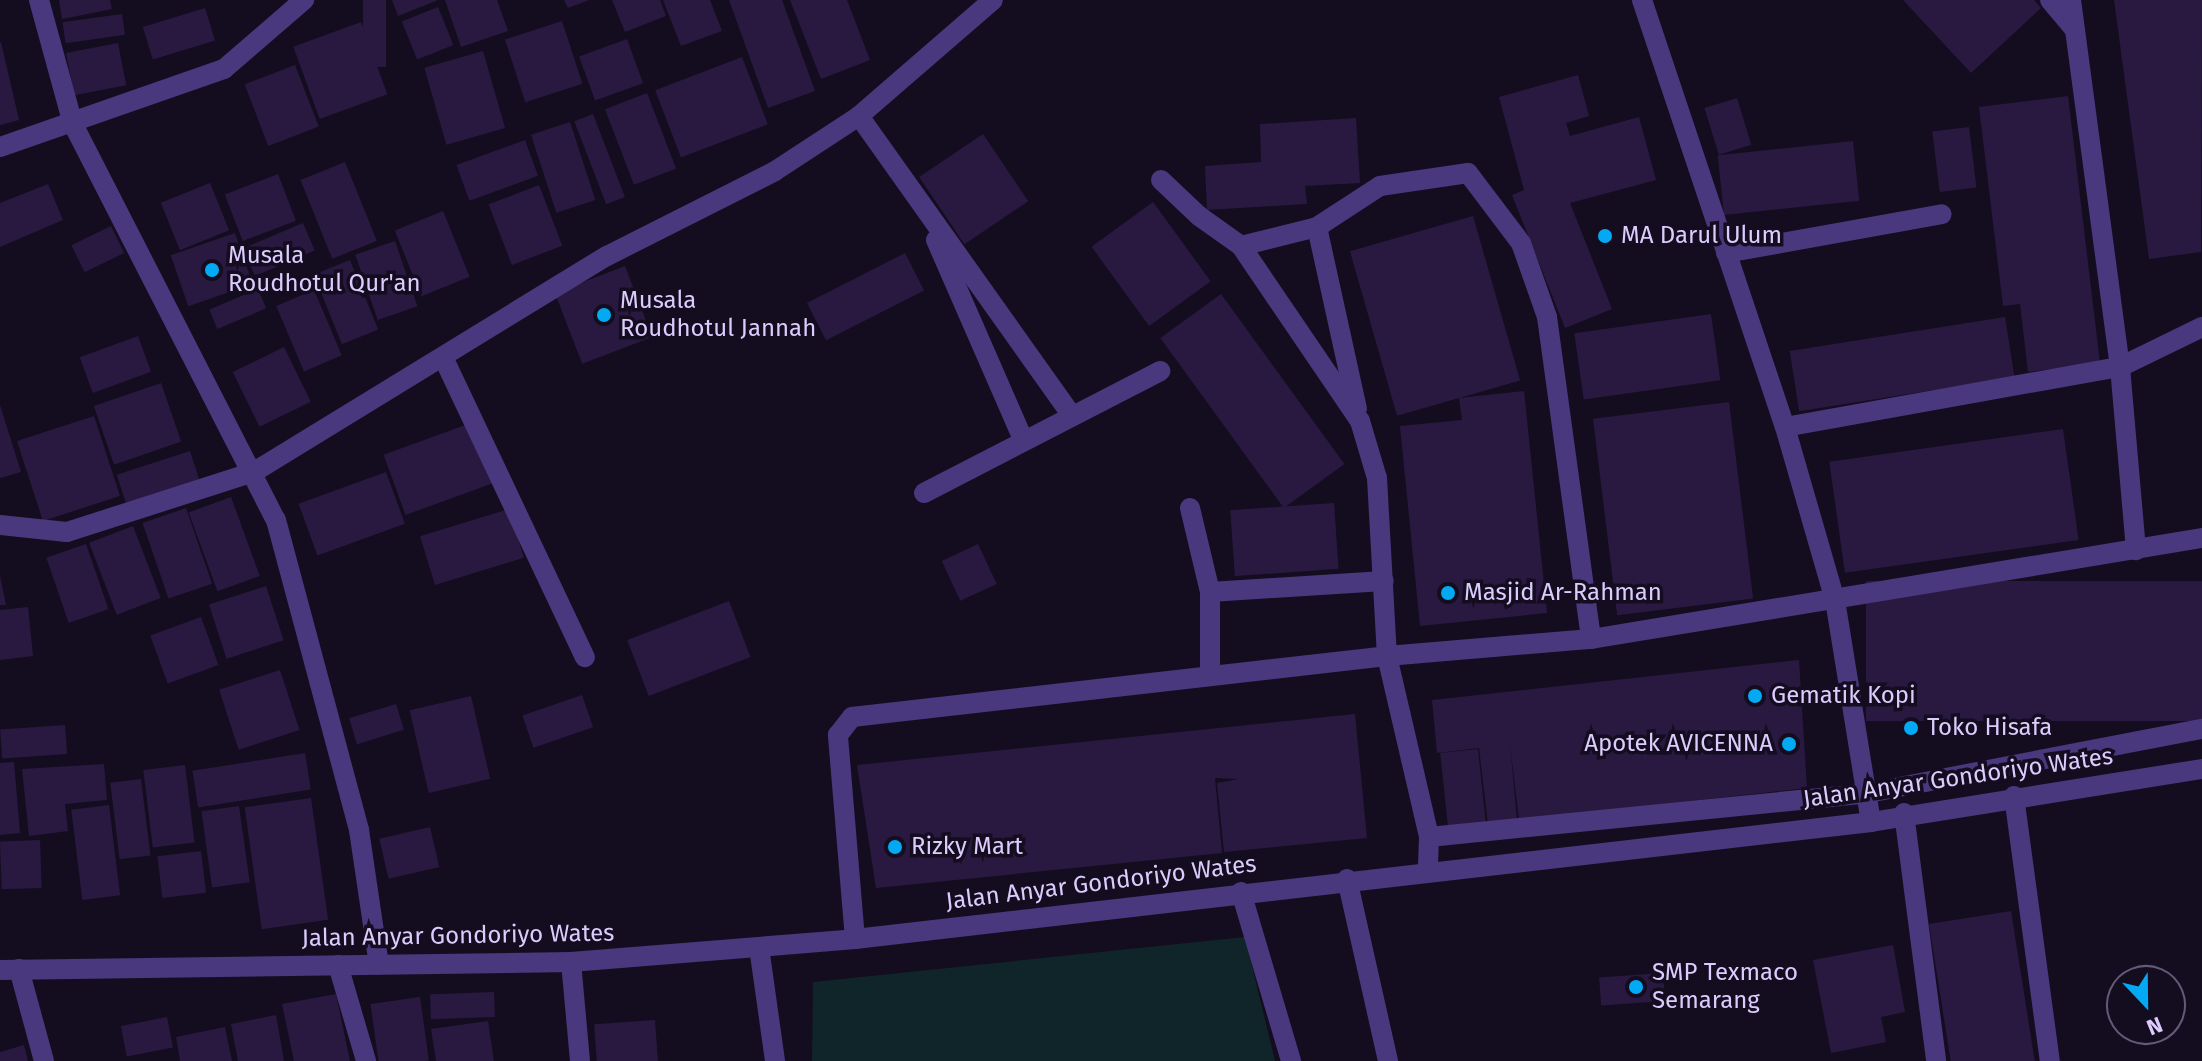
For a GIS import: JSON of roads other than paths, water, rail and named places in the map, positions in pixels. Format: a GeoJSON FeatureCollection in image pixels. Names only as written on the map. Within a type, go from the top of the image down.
{"type":"FeatureCollection","features":[{"type":"Feature","properties":{"kind":"street"},"geometry":{"type":"LineString","coordinates":[[39,0],[73,124],[276,520],[359,830],[379,965]]}},
{"type":"Feature","properties":{"kind":"street"},"geometry":{"type":"LineString","coordinates":[[0,147],[224,69],[304,0]]}},
{"type":"Feature","properties":{"kind":"street"},"geometry":{"type":"LineString","coordinates":[[0,525],[67,532],[254,472],[607,256],[775,171],[859,116],[993,0]]}},
{"type":"Feature","properties":{"kind":"street"},"geometry":{"type":"LineString","coordinates":[[1642,0],[1785,427],[1835,600],[1863,794],[1871,822]]}},
{"type":"Feature","properties":{"kind":"street"},"geometry":{"type":"LineString","coordinates":[[2050,0],[2074,29]]}},
{"type":"Feature","properties":{"kind":"street"},"geometry":{"type":"LineString","coordinates":[[2071,0],[2120,367],[2136,550]]}},
{"type":"Feature","properties":{"kind":"street"},"geometry":{"type":"LineString","coordinates":[[859,116],[1072,416]]}},
{"type":"Feature","properties":{"kind":"street"},"geometry":{"type":"LineString","coordinates":[[1241,246],[1317,227],[1380,186],[1468,173],[1521,243],[1547,317],[1591,639]]}},
{"type":"Feature","properties":{"kind":"street"},"geometry":{"type":"LineString","coordinates":[[1161,180],[1199,216],[1241,246],[1360,421]]}},
{"type":"Feature","properties":{"kind":"street"},"geometry":{"type":"LineString","coordinates":[[919,200],[1024,441]]}},
{"type":"Feature","properties":{"kind":"street"},"geometry":{"type":"LineString","coordinates":[[1726,253],[1942,214]]}},
{"type":"Feature","properties":{"kind":"street"},"geometry":{"type":"LineString","coordinates":[[1317,227],[1360,421],[1377,478],[1387,656],[1429,837],[1428,870]]}},
{"type":"Feature","properties":{"kind":"street"},"geometry":{"type":"LineString","coordinates":[[1785,427],[2120,367],[2202,327]]}},
{"type":"Feature","properties":{"kind":"street"},"geometry":{"type":"LineString","coordinates":[[443,357],[585,657]]}},
{"type":"Feature","properties":{"kind":"street"},"geometry":{"type":"LineString","coordinates":[[924,493],[1160,371]]}},
{"type":"Feature","properties":{"kind":"street"},"geometry":{"type":"LineString","coordinates":[[1190,508],[1210,592],[1210,676]]}},
{"type":"Feature","properties":{"kind":"street"},"geometry":{"type":"LineString","coordinates":[[855,939],[838,735],[852,717],[1387,656],[1591,639],[2202,538]]}},
{"type":"Feature","properties":{"kind":"street"},"geometry":{"type":"LineString","coordinates":[[1210,592],[1384,581]]}},
{"type":"Feature","properties":{"kind":"street"},"geometry":{"type":"LineString","coordinates":[[1429,837],[1863,794],[2202,729]]}},
{"type":"Feature","properties":{"kind":"street","name":"Jalan Anyar Gondoriyo Wates"},"geometry":{"type":"LineString","coordinates":[[10,969],[571,962],[855,939],[1347,879],[1871,822],[1904,813],[2202,769]]}},
{"type":"Feature","properties":{"kind":"street"},"geometry":{"type":"LineString","coordinates":[[2014,796],[2050,1061]]}},
{"type":"Feature","properties":{"kind":"street"},"geometry":{"type":"LineString","coordinates":[[1904,813],[1936,1061]]}},
{"type":"Feature","properties":{"kind":"street"},"geometry":{"type":"LineString","coordinates":[[1347,879],[1388,1061]]}},
{"type":"Feature","properties":{"kind":"street"},"geometry":{"type":"LineString","coordinates":[[1241,892],[1291,1061]]}},
{"type":"Feature","properties":{"kind":"street"},"geometry":{"type":"LineString","coordinates":[[759,947],[775,1061]]}},
{"type":"Feature","properties":{"kind":"street"},"geometry":{"type":"LineString","coordinates":[[571,962],[580,1061]]}},
{"type":"Feature","properties":{"kind":"street"},"geometry":{"type":"LineString","coordinates":[[338,965],[366,1061]]}},
{"type":"Feature","properties":{"kind":"street"},"geometry":{"type":"LineString","coordinates":[[10,969],[44,1061]]}},
{"type":"Feature","properties":{"kind":"place","name":"MA Darul Ulum"},"geometry":{"type":"Point","coordinates":[1605,236]}},
{"type":"Feature","properties":{"kind":"place","name":"Musala Roudhotul Qur'an"},"geometry":{"type":"Point","coordinates":[212,270]}},
{"type":"Feature","properties":{"kind":"place","name":"Musala Roudhotul Jannah"},"geometry":{"type":"Point","coordinates":[604,315]}},
{"type":"Feature","properties":{"kind":"place","name":"Masjid Ar-Rahman"},"geometry":{"type":"Point","coordinates":[1448,593]}},
{"type":"Feature","properties":{"kind":"place","name":"Gematik Kopi"},"geometry":{"type":"Point","coordinates":[1755,696]}},
{"type":"Feature","properties":{"kind":"place","name":"Toko Hisafa"},"geometry":{"type":"Point","coordinates":[1911,728]}},
{"type":"Feature","properties":{"kind":"place","name":"Apotek AVICENNA"},"geometry":{"type":"Point","coordinates":[1789,744]}},
{"type":"Feature","properties":{"kind":"place","name":"Rizky Mart"},"geometry":{"type":"Point","coordinates":[895,847]}},
{"type":"Feature","properties":{"kind":"place","name":"SMP Texmaco Semarang"},"geometry":{"type":"Point","coordinates":[1636,987]}}]}
